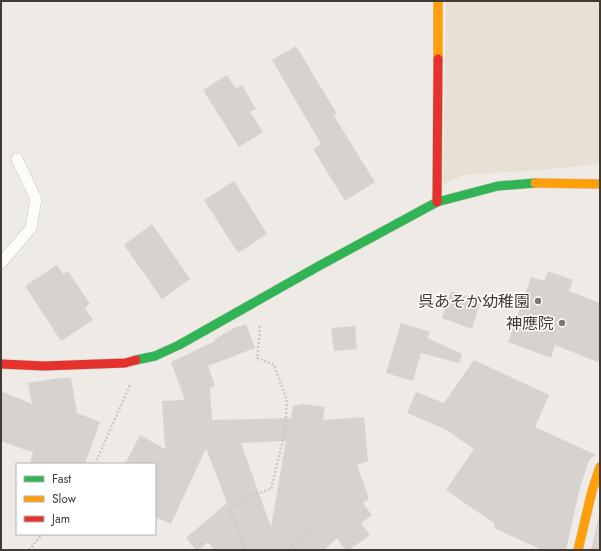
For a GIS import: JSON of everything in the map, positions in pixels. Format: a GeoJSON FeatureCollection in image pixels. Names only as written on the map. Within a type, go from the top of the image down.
{"type":"FeatureCollection","features":[{"type":"Feature","properties":{"kind":"street"},"geometry":{"type":"LineString","coordinates":[[437,202],[438,1]]}},
{"type":"Feature","properties":{"kind":"street"},"geometry":{"type":"LineString","coordinates":[[1,364],[44,366],[125,363],[155,356],[179,345],[317,267],[437,202],[498,186],[534,183],[600,184]]}},
{"type":"Feature","properties":{"kind":"street"},"geometry":{"type":"LineString","coordinates":[[578,550],[592,491],[600,467]]}},
{"type":"Feature","properties":{"kind":"lane"},"geometry":{"type":"LineString","coordinates":[[1,263],[31,228],[36,199],[18,159]]}},
{"type":"Feature","properties":{"kind":"path"},"geometry":{"type":"LineString","coordinates":[[246,550],[230,509],[245,498],[271,489],[285,432],[287,400],[274,365],[257,358],[260,330],[258,324]]}},
{"type":"Feature","properties":{"kind":"path"},"geometry":{"type":"LineString","coordinates":[[95,463],[142,359]]}},
{"type":"Feature","properties":{"kind":"path"},"geometry":{"type":"LineString","coordinates":[[288,550],[318,522]]}},
{"type":"Feature","properties":{"kind":"path"},"geometry":{"type":"LineString","coordinates":[[29,550],[41,535]]}},
{"type":"Feature","properties":{"kind":"shaded area"},"geometry":{"type":"Polygon","coordinates":[[[446,1],[600,1],[600,164],[541,170],[464,175],[443,184],[446,1]]]}},
{"type":"Feature","properties":{"kind":"building"},"geometry":{"type":"Polygon","coordinates":[[[296,46],[337,114],[334,116],[375,182],[345,201],[313,149],[321,144],[272,60],[296,46]]]}},
{"type":"Feature","properties":{"kind":"building"},"geometry":{"type":"Polygon","coordinates":[[[227,75],[236,89],[242,85],[256,109],[250,112],[263,132],[239,147],[203,90],[227,75]]]}},
{"type":"Feature","properties":{"kind":"building"},"geometry":{"type":"Polygon","coordinates":[[[234,181],[267,234],[238,253],[204,200],[234,181]]]}},
{"type":"Feature","properties":{"kind":"building"},"geometry":{"type":"Polygon","coordinates":[[[152,224],[190,279],[162,299],[124,245],[152,224]]]}},
{"type":"Feature","properties":{"kind":"building"},"geometry":{"type":"Polygon","coordinates":[[[57,265],[63,274],[68,271],[90,304],[85,308],[93,320],[61,341],[25,286],[57,265]]]}},
{"type":"Feature","properties":{"kind":"building"},"geometry":{"type":"Polygon","coordinates":[[[548,271],[573,280],[569,291],[600,303],[600,363],[555,345],[551,358],[508,342],[531,277],[544,281],[548,271]]]}},
{"type":"Feature","properties":{"kind":"building"},"geometry":{"type":"Polygon","coordinates":[[[451,291],[481,300],[472,329],[442,318],[451,291]]]}},
{"type":"Feature","properties":{"kind":"building"},"geometry":{"type":"Polygon","coordinates":[[[401,323],[430,332],[427,338],[462,354],[459,363],[421,353],[413,381],[386,373],[401,323]]]}},
{"type":"Feature","properties":{"kind":"building"},"geometry":{"type":"Polygon","coordinates":[[[246,324],[255,348],[208,366],[215,386],[210,388],[212,420],[291,418],[293,406],[302,404],[325,407],[323,420],[364,417],[368,461],[357,465],[369,499],[363,503],[372,515],[361,523],[370,535],[349,550],[345,550],[337,538],[324,550],[214,550],[208,542],[199,550],[196,550],[186,538],[227,503],[206,448],[171,524],[156,517],[156,463],[126,463],[140,435],[165,449],[162,401],[185,400],[171,362],[215,341],[215,339],[234,328],[246,324]],[[286,441],[241,443],[271,527],[286,441]]]}},
{"type":"Feature","properties":{"kind":"building"},"geometry":{"type":"Polygon","coordinates":[[[355,326],[357,349],[334,351],[331,328],[355,326]]]}},
{"type":"Feature","properties":{"kind":"building"},"geometry":{"type":"Polygon","coordinates":[[[474,360],[549,395],[535,427],[596,455],[591,458],[588,463],[580,487],[566,550],[542,550],[494,528],[495,524],[446,490],[474,449],[445,429],[407,413],[416,392],[444,403],[474,360]]]}},
{"type":"Feature","properties":{"kind":"building"},"geometry":{"type":"Polygon","coordinates":[[[59,378],[71,378],[77,413],[100,422],[85,463],[30,463],[33,452],[1,441],[1,391],[32,404],[28,383],[59,378]]]}},
{"type":"Feature","properties":{"kind":"building"},"geometry":{"type":"Polygon","coordinates":[[[600,511],[600,550],[591,550],[600,511]]]}},
{"type":"Feature","properties":{"kind":"traffic: fast"},"geometry":{"type":"LineString","coordinates":[[136,360],[155,356],[179,345],[317,267],[437,202],[498,186],[535,183]]}},
{"type":"Feature","properties":{"kind":"traffic: slow"},"geometry":{"type":"LineString","coordinates":[[438,1],[438,59]]}},
{"type":"Feature","properties":{"kind":"traffic: slow"},"geometry":{"type":"LineString","coordinates":[[535,183],[600,184]]}},
{"type":"Feature","properties":{"kind":"traffic: slow"},"geometry":{"type":"LineString","coordinates":[[578,550],[592,491],[600,467]]}},
{"type":"Feature","properties":{"kind":"traffic: jam"},"geometry":{"type":"LineString","coordinates":[[437,202],[438,59]]}},
{"type":"Feature","properties":{"kind":"traffic: jam"},"geometry":{"type":"LineString","coordinates":[[1,364],[44,366],[125,363],[136,360]]}},
{"type":"Feature","properties":{"kind":"place","name":"呉あそか幼稚園"},"geometry":{"type":"Point","coordinates":[538,301]}},
{"type":"Feature","properties":{"kind":"place","name":"神應院"},"geometry":{"type":"Point","coordinates":[562,323]}}]}
